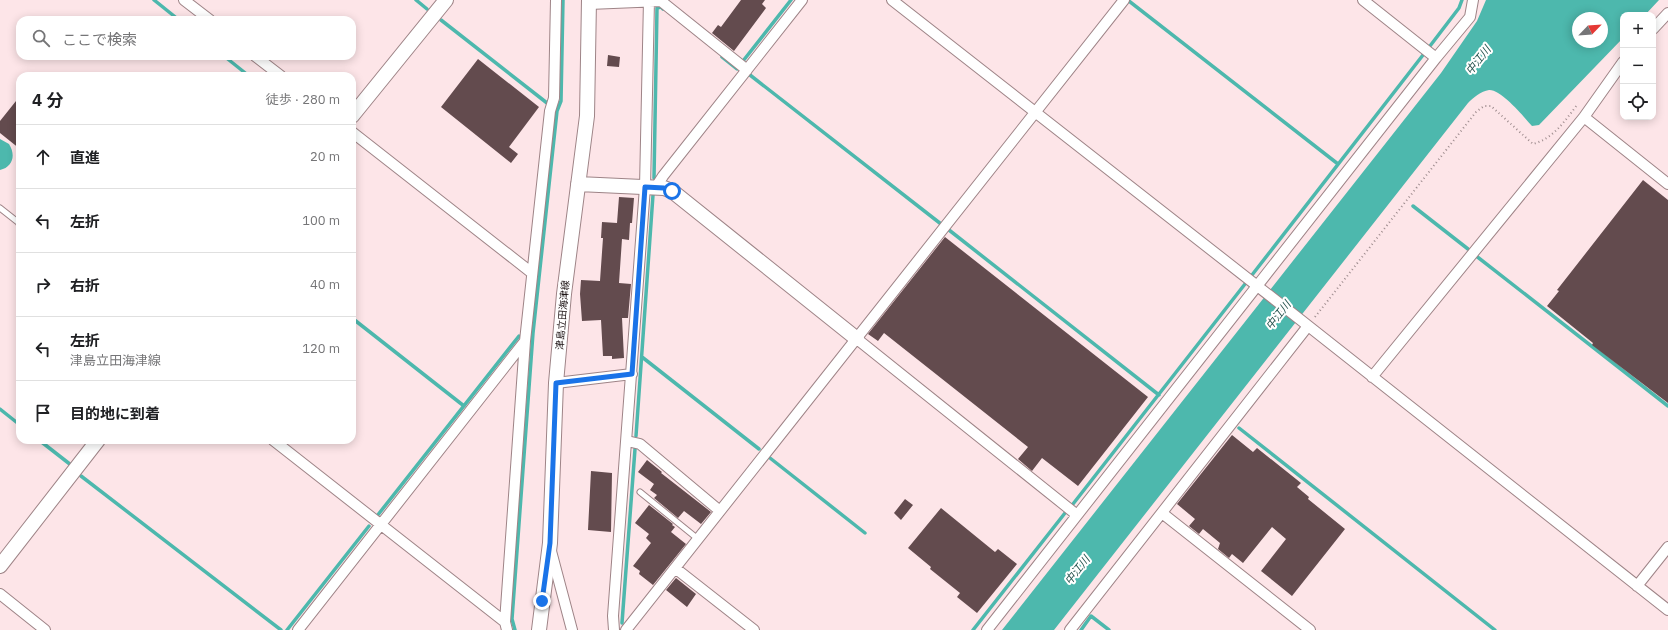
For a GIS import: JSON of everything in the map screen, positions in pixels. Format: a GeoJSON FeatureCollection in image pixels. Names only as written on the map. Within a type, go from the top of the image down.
{"type":"FeatureCollection","features":[{"type":"Feature","properties":{"kind":"street"},"geometry":{"type":"LineString","coordinates":[[184,0],[205,16]]}},
{"type":"Feature","properties":{"kind":"street"},"geometry":{"type":"LineString","coordinates":[[356,111],[446,0]]}},
{"type":"Feature","properties":{"kind":"street"},"geometry":{"type":"LineString","coordinates":[[506,626],[525,341],[550,111],[554,98],[556,0]]}},
{"type":"Feature","properties":{"kind":"street"},"geometry":{"type":"LineString","coordinates":[[651,187],[663,176],[802,0]]}},
{"type":"Feature","properties":{"kind":"street"},"geometry":{"type":"LineString","coordinates":[[892,0],[1305,323],[1668,610]]}},
{"type":"Feature","properties":{"kind":"street"},"geometry":{"type":"LineString","coordinates":[[626,630],[1124,0]]}},
{"type":"Feature","properties":{"kind":"street"},"geometry":{"type":"LineString","coordinates":[[1363,0],[1436,58]]}},
{"type":"Feature","properties":{"kind":"street"},"geometry":{"type":"LineString","coordinates":[[987,630],[1077,515],[1260,289],[1436,58],[1470,17],[1473,0]]}},
{"type":"Feature","properties":{"kind":"street"},"geometry":{"type":"LineString","coordinates":[[614,630],[613,616],[632,374],[651,187],[649,1]]}},
{"type":"Feature","properties":{"kind":"street"},"geometry":{"type":"LineString","coordinates":[[589,2],[661,1],[747,70]]}},
{"type":"Feature","properties":{"kind":"street","name":"津島立田海津線"},"geometry":{"type":"LineString","coordinates":[[539,630],[550,543],[556,383],[564,294],[587,116],[589,2]]}},
{"type":"Feature","properties":{"kind":"street"},"geometry":{"type":"LineString","coordinates":[[1656,26],[1668,13]]}},
{"type":"Feature","properties":{"kind":"street"},"geometry":{"type":"LineString","coordinates":[[260,60],[276,72]]}},
{"type":"Feature","properties":{"kind":"street"},"geometry":{"type":"LineString","coordinates":[[1372,377],[1584,117],[1620,66]]}},
{"type":"Feature","properties":{"kind":"street"},"geometry":{"type":"LineString","coordinates":[[1584,117],[1668,184]]}},
{"type":"Feature","properties":{"kind":"street"},"geometry":{"type":"LineString","coordinates":[[356,135],[532,273]]}},
{"type":"Feature","properties":{"kind":"street"},"geometry":{"type":"LineString","coordinates":[[578,184],[651,187],[664,188],[672,191],[1077,515]]}},
{"type":"Feature","properties":{"kind":"street"},"geometry":{"type":"LineString","coordinates":[[1070,630],[1162,513],[1305,323]]}},
{"type":"Feature","properties":{"kind":"street"},"geometry":{"type":"LineString","coordinates":[[298,630],[525,341]]}},
{"type":"Feature","properties":{"kind":"street"},"geometry":{"type":"LineString","coordinates":[[556,383],[632,374]]}},
{"type":"Feature","properties":{"kind":"street"},"geometry":{"type":"LineString","coordinates":[[627,440],[640,444],[720,511]]}},
{"type":"Feature","properties":{"kind":"street"},"geometry":{"type":"LineString","coordinates":[[0,566],[95,444]]}},
{"type":"Feature","properties":{"kind":"street"},"geometry":{"type":"LineString","coordinates":[[278,444],[506,626]]}},
{"type":"Feature","properties":{"kind":"street"},"geometry":{"type":"LineString","coordinates":[[1162,513],[1310,630]]}},
{"type":"Feature","properties":{"kind":"street"},"geometry":{"type":"LineString","coordinates":[[550,543],[572,630]]}},
{"type":"Feature","properties":{"kind":"street"},"geometry":{"type":"LineString","coordinates":[[1637,586],[1668,547]]}},
{"type":"Feature","properties":{"kind":"street"},"geometry":{"type":"LineString","coordinates":[[675,568],[754,630]]}},
{"type":"Feature","properties":{"kind":"street"},"geometry":{"type":"LineString","coordinates":[[0,594],[45,630]]}},
{"type":"Feature","properties":{"kind":"lane"},"geometry":{"type":"LineString","coordinates":[[0,208],[16,220]]}},
{"type":"Feature","properties":{"kind":"lane"},"geometry":{"type":"LineString","coordinates":[[640,492],[698,539]]}},
{"type":"Feature","properties":{"kind":"path"},"geometry":{"type":"LineString","coordinates":[[1305,323],[1476,112],[1484,106],[1491,106],[1533,144],[1544,141],[1557,131],[1582,100]]}},
{"type":"Feature","properties":{"kind":"water","name":"中江川"},"geometry":{"type":"Polygon","coordinates":[[[1486,0],[1659,0],[1648,12],[1620,12],[1620,41],[1539,125],[1532,126],[1512,104],[1494,91],[1489,90],[1483,92],[1470,101],[1054,630],[1002,630],[1441,73],[1477,21],[1486,0]]]}},
{"type":"Feature","properties":{"kind":"water"},"geometry":{"type":"Polygon","coordinates":[[[0,139],[9,144],[13,156],[8,166],[0,170],[0,139]]]}},
{"type":"Feature","properties":{"kind":"building"},"geometry":{"type":"Polygon","coordinates":[[[741,0],[765,0],[762,4],[766,8],[734,51],[712,33],[718,25],[721,27],[741,0]]]}},
{"type":"Feature","properties":{"kind":"building"},"geometry":{"type":"Polygon","coordinates":[[[608,55],[620,57],[619,67],[607,66],[608,55]]]}},
{"type":"Feature","properties":{"kind":"building"},"geometry":{"type":"Polygon","coordinates":[[[478,59],[539,107],[509,147],[518,154],[511,163],[441,107],[478,59]]]}},
{"type":"Feature","properties":{"kind":"building"},"geometry":{"type":"Polygon","coordinates":[[[16,101],[16,146],[0,133],[0,121],[16,101]]]}},
{"type":"Feature","properties":{"kind":"building"},"geometry":{"type":"Polygon","coordinates":[[[1643,180],[1668,200],[1668,403],[1592,345],[1593,343],[1547,306],[1559,291],[1557,290],[1643,180]]]}},
{"type":"Feature","properties":{"kind":"building"},"geometry":{"type":"Polygon","coordinates":[[[619,197],[634,198],[629,240],[622,239],[619,283],[631,284],[628,318],[622,318],[624,358],[612,359],[612,356],[603,356],[601,320],[582,321],[580,294],[581,280],[600,281],[603,238],[601,238],[602,222],[617,223],[619,197]]]}},
{"type":"Feature","properties":{"kind":"building"},"geometry":{"type":"Polygon","coordinates":[[[945,237],[1148,397],[1078,486],[1042,458],[1032,471],[1018,459],[1028,447],[884,333],[878,341],[868,334],[945,237]]]}},
{"type":"Feature","properties":{"kind":"building"},"geometry":{"type":"Polygon","coordinates":[[[1232,435],[1253,452],[1257,448],[1301,483],[1297,487],[1309,497],[1308,499],[1345,529],[1292,596],[1261,571],[1286,539],[1272,527],[1243,563],[1232,554],[1229,558],[1218,549],[1220,543],[1203,529],[1199,534],[1189,526],[1195,519],[1177,504],[1232,435]]]}},
{"type":"Feature","properties":{"kind":"building"},"geometry":{"type":"Polygon","coordinates":[[[647,460],[662,472],[661,473],[711,512],[701,524],[684,511],[678,518],[654,498],[657,495],[650,490],[654,484],[638,472],[647,460]]]}},
{"type":"Feature","properties":{"kind":"building"},"geometry":{"type":"Polygon","coordinates":[[[591,471],[612,473],[611,532],[588,530],[591,471]]]}},
{"type":"Feature","properties":{"kind":"building"},"geometry":{"type":"Polygon","coordinates":[[[905,499],[913,505],[901,520],[894,513],[905,499]]]}},
{"type":"Feature","properties":{"kind":"building"},"geometry":{"type":"Polygon","coordinates":[[[649,505],[673,524],[672,525],[675,527],[671,532],[686,544],[653,585],[639,574],[640,571],[633,566],[651,543],[646,538],[649,534],[635,523],[649,505]]]}},
{"type":"Feature","properties":{"kind":"building"},"geometry":{"type":"Polygon","coordinates":[[[941,508],[995,552],[998,549],[1017,564],[977,613],[957,597],[960,593],[930,569],[931,567],[908,548],[941,508]]]}},
{"type":"Feature","properties":{"kind":"building"},"geometry":{"type":"Polygon","coordinates":[[[676,578],[696,594],[687,607],[666,590],[676,578]]]}},
{"type":"Feature","properties":{"kind":"waterway"},"geometry":{"type":"LineString","coordinates":[[154,0],[174,16]]}},
{"type":"Feature","properties":{"kind":"waterway"},"geometry":{"type":"LineString","coordinates":[[416,0],[427,9]]}},
{"type":"Feature","properties":{"kind":"waterway"},"geometry":{"type":"LineString","coordinates":[[515,630],[512,619],[533,333],[557,111],[561,101],[563,0]]}},
{"type":"Feature","properties":{"kind":"waterway"},"geometry":{"type":"LineString","coordinates":[[743,61],[791,0]]}},
{"type":"Feature","properties":{"kind":"waterway"},"geometry":{"type":"LineString","coordinates":[[1430,46],[1459,8],[1462,0]]}},
{"type":"Feature","properties":{"kind":"waterway"},"geometry":{"type":"LineString","coordinates":[[1129,1],[1338,164]]}},
{"type":"Feature","properties":{"kind":"waterway"},"geometry":{"type":"LineString","coordinates":[[654,178],[657,8],[661,7],[663,9]]}},
{"type":"Feature","properties":{"kind":"waterway"},"geometry":{"type":"LineString","coordinates":[[441,20],[547,103]]}},
{"type":"Feature","properties":{"kind":"waterway"},"geometry":{"type":"LineString","coordinates":[[1252,275],[1423,55]]}},
{"type":"Feature","properties":{"kind":"waterway"},"geometry":{"type":"LineString","coordinates":[[722,57],[737,69]]}},
{"type":"Feature","properties":{"kind":"waterway"},"geometry":{"type":"LineString","coordinates":[[229,60],[244,72]]}},
{"type":"Feature","properties":{"kind":"waterway"},"geometry":{"type":"LineString","coordinates":[[750,75],[941,224]]}},
{"type":"Feature","properties":{"kind":"waterway"},"geometry":{"type":"LineString","coordinates":[[636,436],[653,195]]}},
{"type":"Feature","properties":{"kind":"waterway"},"geometry":{"type":"LineString","coordinates":[[1413,206],[1468,249]]}},
{"type":"Feature","properties":{"kind":"waterway"},"geometry":{"type":"LineString","coordinates":[[949,230],[1159,395]]}},
{"type":"Feature","properties":{"kind":"waterway"},"geometry":{"type":"LineString","coordinates":[[1475,255],[1668,406]]}},
{"type":"Feature","properties":{"kind":"waterway"},"geometry":{"type":"LineString","coordinates":[[1073,504],[1245,284]]}},
{"type":"Feature","properties":{"kind":"waterway"},"geometry":{"type":"LineString","coordinates":[[356,321],[464,406]]}},
{"type":"Feature","properties":{"kind":"waterway"},"geometry":{"type":"LineString","coordinates":[[377,516],[519,336]]}},
{"type":"Feature","properties":{"kind":"waterway"},"geometry":{"type":"LineString","coordinates":[[642,357],[759,449]]}},
{"type":"Feature","properties":{"kind":"waterway"},"geometry":{"type":"LineString","coordinates":[[0,409],[16,422]]}},
{"type":"Feature","properties":{"kind":"waterway"},"geometry":{"type":"LineString","coordinates":[[1239,428],[1495,630]]}},
{"type":"Feature","properties":{"kind":"waterway"},"geometry":{"type":"LineString","coordinates":[[44,444],[71,465]]}},
{"type":"Feature","properties":{"kind":"waterway"},"geometry":{"type":"LineString","coordinates":[[622,623],[635,449]]}},
{"type":"Feature","properties":{"kind":"waterway"},"geometry":{"type":"LineString","coordinates":[[770,458],[865,533]]}},
{"type":"Feature","properties":{"kind":"waterway"},"geometry":{"type":"LineString","coordinates":[[81,476],[281,630]]}},
{"type":"Feature","properties":{"kind":"waterway"},"geometry":{"type":"LineString","coordinates":[[973,630],[1065,513]]}},
{"type":"Feature","properties":{"kind":"waterway"},"geometry":{"type":"LineString","coordinates":[[287,630],[369,526]]}},
{"type":"Feature","properties":{"kind":"waterway"},"geometry":{"type":"LineString","coordinates":[[1081,630],[1091,616],[1109,630]]}},
{"type":"Feature","properties":{"kind":"route"},"geometry":{"type":"LineString","coordinates":[[542,601],[550,543],[556,383],[632,374],[645,187],[664,188],[672,191]]}}]}
